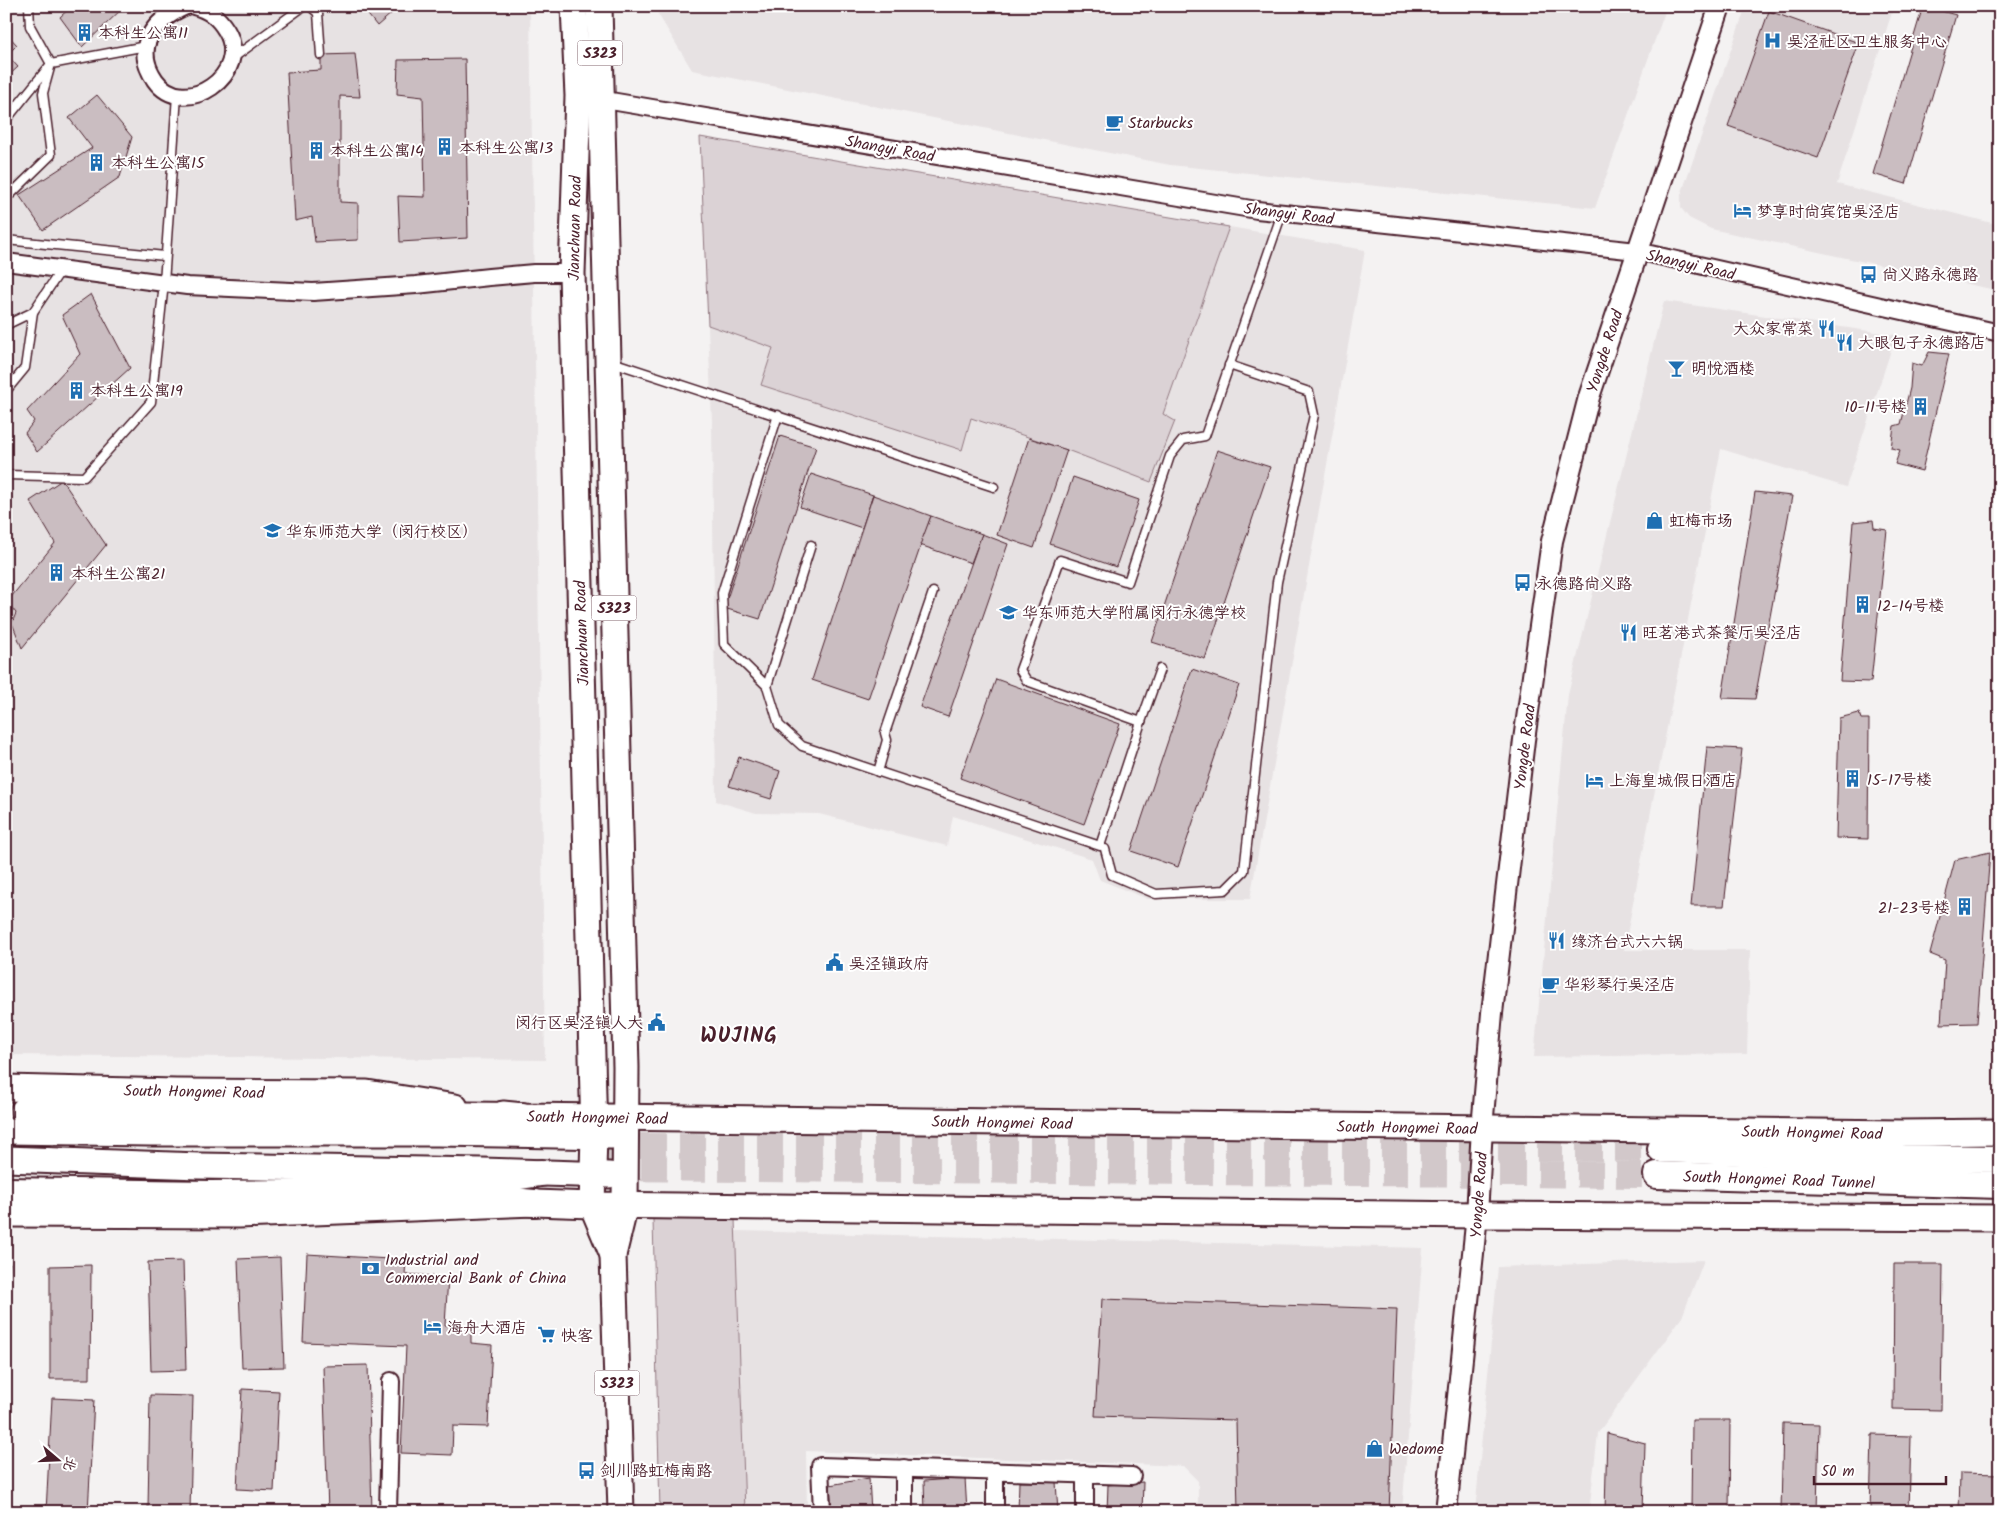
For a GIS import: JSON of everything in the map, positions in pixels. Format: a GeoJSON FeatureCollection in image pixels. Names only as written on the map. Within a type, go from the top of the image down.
{"type":"FeatureCollection","features":[{"type":"Feature","properties":{"kind":"highway"},"geometry":{"type":"LineString","coordinates":[[24,1111],[522,1116]]}},
{"type":"Feature","properties":{"kind":"highway","name":"South Hongmei Road Tunnel"},"geometry":{"type":"LineString","coordinates":[[2000,1159],[1904,1158],[1659,1162],[1901,1183],[2000,1185]]}},
{"type":"Feature","properties":{"kind":"highway"},"geometry":{"type":"LineString","coordinates":[[401,1192],[541,1173]]}},
{"type":"Feature","properties":{"kind":"highway"},"geometry":{"type":"LineString","coordinates":[[6,1191],[211,1194],[401,1192],[534,1203]]}},
{"type":"Feature","properties":{"kind":"main road","name":"Jianchuan Road"},"geometry":{"type":"LineString","coordinates":[[574,6],[589,97],[608,360],[626,1127],[625,1206],[613,1255],[621,1512]]}},
{"type":"Feature","properties":{"kind":"main road","name":"Jianchuan Road"},"geometry":{"type":"LineString","coordinates":[[599,6],[572,274],[587,826],[593,1126],[592,1206],[613,1255]]}},
{"type":"Feature","properties":{"kind":"main road","name":"South Hongmei Road"},"geometry":{"type":"LineString","coordinates":[[6,1088],[167,1092],[367,1093],[593,1126]]}},
{"type":"Feature","properties":{"kind":"main road","name":"South Hongmei Road"},"geometry":{"type":"LineString","coordinates":[[6,1131],[150,1133],[593,1126],[1482,1128],[1902,1133],[2000,1132]]}},
{"type":"Feature","properties":{"kind":"main road"},"geometry":{"type":"LineString","coordinates":[[6,1159],[199,1166],[626,1175]]}},
{"type":"Feature","properties":{"kind":"main road"},"geometry":{"type":"LineString","coordinates":[[6,1214],[239,1215],[534,1203],[592,1206],[1477,1216],[2000,1218]]}},
{"type":"Feature","properties":{"kind":"street"},"geometry":{"type":"LineString","coordinates":[[186,6],[169,14],[152,30],[146,46],[148,70],[165,91],[195,96],[209,89],[224,77],[233,58],[231,39],[220,20],[205,9],[194,6]]}},
{"type":"Feature","properties":{"kind":"street","name":"Yongde Road"},"geometry":{"type":"LineString","coordinates":[[1446,1512],[1477,1216],[1492,1013],[1523,749],[1552,541],[1589,397],[1720,6]]}},
{"type":"Feature","properties":{"kind":"street","name":"Shangyi Road"},"geometry":{"type":"LineString","coordinates":[[589,97],[1257,210],[1637,251],[2000,333]]}},
{"type":"Feature","properties":{"kind":"street"},"geometry":{"type":"LineString","coordinates":[[6,262],[187,286],[313,292],[416,285],[489,276],[534,273],[572,274]]}},
{"type":"Feature","properties":{"kind":"street"},"geometry":{"type":"LineString","coordinates":[[388,1512],[391,1381]]}},
{"type":"Feature","properties":{"kind":"street"},"geometry":{"type":"LineString","coordinates":[[822,1512],[820,1466],[1132,1476]]}},
{"type":"Feature","properties":{"kind":"street"},"geometry":{"type":"LineString","coordinates":[[904,1468],[904,1512]]}},
{"type":"Feature","properties":{"kind":"street"},"geometry":{"type":"LineString","coordinates":[[995,1471],[995,1512]]}},
{"type":"Feature","properties":{"kind":"street"},"geometry":{"type":"LineString","coordinates":[[1085,1474],[1085,1512]]}},
{"type":"Feature","properties":{"kind":"lane"},"geometry":{"type":"LineString","coordinates":[[6,196],[11,194],[51,155],[43,93],[51,64],[30,26],[29,6]]}},
{"type":"Feature","properties":{"kind":"lane"},"geometry":{"type":"LineString","coordinates":[[233,58],[304,6]]}},
{"type":"Feature","properties":{"kind":"lane"},"geometry":{"type":"LineString","coordinates":[[310,6],[318,13],[320,55]]}},
{"type":"Feature","properties":{"kind":"lane"},"geometry":{"type":"LineString","coordinates":[[6,120],[51,64],[146,46]]}},
{"type":"Feature","properties":{"kind":"lane"},"geometry":{"type":"LineString","coordinates":[[6,475],[84,477],[151,402],[164,283],[177,94]]}},
{"type":"Feature","properties":{"kind":"lane"},"geometry":{"type":"LineString","coordinates":[[1141,722],[1027,681],[1020,670],[1060,560],[1128,582],[1170,456],[1183,440],[1205,436],[1282,213]]}},
{"type":"Feature","properties":{"kind":"lane"},"geometry":{"type":"LineString","coordinates":[[6,240],[165,256]]}},
{"type":"Feature","properties":{"kind":"lane"},"geometry":{"type":"LineString","coordinates":[[6,391],[25,368],[33,312],[61,270]]}},
{"type":"Feature","properties":{"kind":"lane"},"geometry":{"type":"LineString","coordinates":[[6,325],[33,312]]}},
{"type":"Feature","properties":{"kind":"lane"},"geometry":{"type":"LineString","coordinates":[[608,360],[994,488]]}},
{"type":"Feature","properties":{"kind":"lane"},"geometry":{"type":"LineString","coordinates":[[1105,849],[1112,875],[1156,894],[1226,890],[1244,871],[1277,582],[1314,415],[1308,392],[1230,365]]}},
{"type":"Feature","properties":{"kind":"lane"},"geometry":{"type":"LineString","coordinates":[[778,416],[722,593],[724,644],[767,686],[779,725],[802,746],[1100,846],[1160,669]]}},
{"type":"Feature","properties":{"kind":"lane"},"geometry":{"type":"LineString","coordinates":[[767,686],[811,545]]}},
{"type":"Feature","properties":{"kind":"lane"},"geometry":{"type":"LineString","coordinates":[[878,772],[888,740],[885,733],[934,592]]}},
{"type":"Feature","properties":{"kind":"shaded area","name":"华东师范大学（闵行校区）"},"geometry":{"type":"Polygon","coordinates":[[[6,6],[530,6],[545,1060],[6,1055],[6,6]]]}},
{"type":"Feature","properties":{"kind":"shaded area"},"geometry":{"type":"Polygon","coordinates":[[[658,6],[1667,6],[1595,208],[1170,165],[692,70],[658,14],[658,6]]]}},
{"type":"Feature","properties":{"kind":"shaded area"},"geometry":{"type":"Polygon","coordinates":[[[1746,6],[1894,6],[1837,184],[2000,225],[2000,291],[1711,229],[1689,218],[1681,208],[1681,195],[1746,6]]]}},
{"type":"Feature","properties":{"kind":"shaded area","name":"华东师范大学附属闵行永德学校"},"geometry":{"type":"Polygon","coordinates":[[[700,137],[1365,250],[1250,899],[1148,899],[1100,880],[1092,859],[953,816],[947,846],[819,814],[756,813],[716,801],[712,422],[700,137]]]}},
{"type":"Feature","properties":{"kind":"shaded area"},"geometry":{"type":"Polygon","coordinates":[[[700,137],[1229,227],[1163,414],[1175,421],[1151,482],[1067,450],[971,418],[962,450],[761,385],[773,348],[708,325],[700,137]]]}},
{"type":"Feature","properties":{"kind":"shaded area"},"geometry":{"type":"Polygon","coordinates":[[[1664,301],[1896,335],[1846,487],[1721,449],[1624,950],[1750,950],[1747,1054],[1534,1057],[1568,695],[1664,301]]]}},
{"type":"Feature","properties":{"kind":"shaded area"},"geometry":{"type":"Polygon","coordinates":[[[653,1219],[735,1219],[745,1512],[660,1512],[653,1219]]]}},
{"type":"Feature","properties":{"kind":"shaded area"},"geometry":{"type":"Polygon","coordinates":[[[735,1231],[1423,1248],[1402,1512],[1198,1512],[1198,1481],[1183,1466],[806,1451],[807,1512],[744,1512],[735,1231]]]}},
{"type":"Feature","properties":{"kind":"shaded area"},"geometry":{"type":"Polygon","coordinates":[[[1704,1260],[1682,1317],[1598,1433],[1589,1512],[1475,1512],[1498,1267],[1704,1260]]]}},
{"type":"Feature","properties":{"kind":"building","name":"本科生公寓11"},"geometry":{"type":"Polygon","coordinates":[[[72,6],[125,6],[82,47],[60,17],[72,6]]]}},
{"type":"Feature","properties":{"kind":"building"},"geometry":{"type":"Polygon","coordinates":[[[361,6],[400,6],[377,26],[361,6]]]}},
{"type":"Feature","properties":{"kind":"building"},"geometry":{"type":"Polygon","coordinates":[[[1923,6],[1956,15],[1906,184],[1873,174],[1923,6]]]}},
{"type":"Feature","properties":{"kind":"building","name":"吴泾社区卫生服务中心"},"geometry":{"type":"Polygon","coordinates":[[[1769,11],[1859,43],[1818,158],[1728,126],[1769,11]]]}},
{"type":"Feature","properties":{"kind":"building"},"geometry":{"type":"Polygon","coordinates":[[[6,33],[17,45],[7,55],[18,67],[6,78],[6,33]]]}},
{"type":"Feature","properties":{"kind":"building","name":"本科生公寓14"},"geometry":{"type":"Polygon","coordinates":[[[355,54],[360,97],[340,96],[340,202],[358,203],[358,240],[315,242],[312,217],[295,221],[287,72],[321,70],[321,55],[355,54]]]}},
{"type":"Feature","properties":{"kind":"building","name":"本科生公寓13"},"geometry":{"type":"Polygon","coordinates":[[[465,59],[468,238],[400,242],[398,196],[425,197],[423,97],[397,94],[398,60],[465,59]]]}},
{"type":"Feature","properties":{"kind":"building","name":"本科生公寓15"},"geometry":{"type":"Polygon","coordinates":[[[97,95],[132,137],[120,177],[43,230],[19,195],[92,148],[69,118],[97,95]]]}},
{"type":"Feature","properties":{"kind":"building","name":"本科生公寓19"},"geometry":{"type":"Polygon","coordinates":[[[91,294],[130,368],[37,452],[25,433],[34,421],[27,411],[80,354],[62,315],[91,294]]]}},
{"type":"Feature","properties":{"kind":"building","name":"10-11号楼"},"geometry":{"type":"Polygon","coordinates":[[[1929,352],[1949,354],[1922,471],[1895,464],[1900,450],[1891,448],[1894,426],[1901,424],[1910,388],[1912,363],[1922,366],[1929,352]]]}},
{"type":"Feature","properties":{"kind":"building"},"geometry":{"type":"Polygon","coordinates":[[[780,436],[816,447],[760,619],[724,608],[780,436]]]}},
{"type":"Feature","properties":{"kind":"building"},"geometry":{"type":"Polygon","coordinates":[[[1029,438],[1067,450],[1034,548],[997,535],[1029,438]]]}},
{"type":"Feature","properties":{"kind":"building"},"geometry":{"type":"Polygon","coordinates":[[[1217,450],[1270,467],[1205,659],[1152,642],[1217,450]]]}},
{"type":"Feature","properties":{"kind":"building"},"geometry":{"type":"Polygon","coordinates":[[[811,474],[873,495],[862,528],[800,507],[811,474]]]}},
{"type":"Feature","properties":{"kind":"building"},"geometry":{"type":"Polygon","coordinates":[[[1073,477],[1139,500],[1116,567],[1050,544],[1073,477]]]}},
{"type":"Feature","properties":{"kind":"building","name":"本科生公寓21"},"geometry":{"type":"Polygon","coordinates":[[[62,480],[106,545],[22,648],[12,623],[16,613],[7,602],[55,543],[30,501],[62,480]]]}},
{"type":"Feature","properties":{"kind":"building"},"geometry":{"type":"Polygon","coordinates":[[[1755,492],[1792,496],[1755,699],[1722,698],[1755,492]]]}},
{"type":"Feature","properties":{"kind":"building"},"geometry":{"type":"Polygon","coordinates":[[[873,495],[931,516],[868,699],[812,680],[873,495]]]}},
{"type":"Feature","properties":{"kind":"building"},"geometry":{"type":"Polygon","coordinates":[[[931,516],[982,534],[971,563],[920,545],[931,516]]]}},
{"type":"Feature","properties":{"kind":"building","name":"12-14号楼"},"geometry":{"type":"Polygon","coordinates":[[[1873,520],[1874,528],[1887,530],[1871,682],[1840,681],[1853,522],[1873,520]]]}},
{"type":"Feature","properties":{"kind":"building"},"geometry":{"type":"Polygon","coordinates":[[[982,534],[1008,544],[948,717],[920,707],[982,534]]]}},
{"type":"Feature","properties":{"kind":"building"},"geometry":{"type":"Polygon","coordinates":[[[1192,669],[1239,685],[1178,867],[1131,851],[1192,669]]]}},
{"type":"Feature","properties":{"kind":"building"},"geometry":{"type":"Polygon","coordinates":[[[996,679],[1120,724],[1084,824],[960,778],[996,679]]]}},
{"type":"Feature","properties":{"kind":"building","name":"15-17号楼"},"geometry":{"type":"Polygon","coordinates":[[[1859,713],[1861,719],[1869,719],[1868,839],[1836,838],[1839,718],[1859,713]]]}},
{"type":"Feature","properties":{"kind":"building"},"geometry":{"type":"Polygon","coordinates":[[[1707,747],[1742,749],[1724,906],[1691,906],[1707,747]]]}},
{"type":"Feature","properties":{"kind":"building"},"geometry":{"type":"Polygon","coordinates":[[[739,757],[780,771],[771,799],[729,786],[739,757]]]}},
{"type":"Feature","properties":{"kind":"building","name":"21-23号楼"},"geometry":{"type":"Polygon","coordinates":[[[1990,852],[1977,1023],[1941,1024],[1945,960],[1930,954],[1955,860],[1990,852]]]}},
{"type":"Feature","properties":{"kind":"building","name":"海舟大酒店"},"geometry":{"type":"Polygon","coordinates":[[[307,1254],[406,1260],[405,1274],[448,1277],[445,1325],[471,1328],[471,1343],[492,1345],[488,1427],[453,1426],[452,1455],[401,1453],[406,1346],[303,1342],[307,1254]]]}},
{"type":"Feature","properties":{"kind":"building"},"geometry":{"type":"Polygon","coordinates":[[[280,1257],[284,1367],[242,1368],[238,1259],[280,1257]]]}},
{"type":"Feature","properties":{"kind":"building"},"geometry":{"type":"Polygon","coordinates":[[[183,1261],[186,1370],[151,1371],[148,1262],[183,1261]]]}},
{"type":"Feature","properties":{"kind":"building"},"geometry":{"type":"Polygon","coordinates":[[[6,1263],[10,1263],[6,1321],[6,1263]]]}},
{"type":"Feature","properties":{"kind":"building"},"geometry":{"type":"Polygon","coordinates":[[[1894,1264],[1943,1264],[1941,1410],[1893,1409],[1894,1264]]]}},
{"type":"Feature","properties":{"kind":"building"},"geometry":{"type":"Polygon","coordinates":[[[91,1265],[90,1379],[50,1379],[50,1266],[91,1265]]]}},
{"type":"Feature","properties":{"kind":"building"},"geometry":{"type":"Polygon","coordinates":[[[1102,1299],[1397,1309],[1389,1512],[1238,1512],[1236,1420],[1095,1416],[1102,1299]]]}},
{"type":"Feature","properties":{"kind":"building"},"geometry":{"type":"Polygon","coordinates":[[[368,1365],[372,1512],[328,1512],[323,1366],[368,1365]]]}},
{"type":"Feature","properties":{"kind":"building"},"geometry":{"type":"Polygon","coordinates":[[[242,1389],[279,1391],[274,1491],[237,1489],[242,1389]]]}},
{"type":"Feature","properties":{"kind":"building"},"geometry":{"type":"Polygon","coordinates":[[[150,1395],[193,1396],[190,1510],[148,1509],[150,1395]]]}},
{"type":"Feature","properties":{"kind":"building"},"geometry":{"type":"Polygon","coordinates":[[[6,1397],[8,1511],[6,1511],[6,1397]]]}},
{"type":"Feature","properties":{"kind":"building"},"geometry":{"type":"Polygon","coordinates":[[[52,1398],[94,1400],[88,1512],[46,1512],[52,1398]]]}},
{"type":"Feature","properties":{"kind":"building"},"geometry":{"type":"Polygon","coordinates":[[[1692,1420],[1730,1420],[1729,1512],[1691,1512],[1692,1420]]]}},
{"type":"Feature","properties":{"kind":"building"},"geometry":{"type":"Polygon","coordinates":[[[1783,1423],[1819,1424],[1817,1512],[1781,1512],[1783,1423]]]}},
{"type":"Feature","properties":{"kind":"building"},"geometry":{"type":"Polygon","coordinates":[[[1607,1433],[1645,1443],[1643,1512],[1605,1512],[1607,1433]]]}},
{"type":"Feature","properties":{"kind":"building"},"geometry":{"type":"Polygon","coordinates":[[[1872,1435],[1911,1436],[1909,1512],[1870,1512],[1872,1435]]]}},
{"type":"Feature","properties":{"kind":"building"},"geometry":{"type":"Polygon","coordinates":[[[1960,1473],[2000,1474],[2000,1512],[1959,1512],[1960,1473]]]}},
{"type":"Feature","properties":{"kind":"building"},"geometry":{"type":"Polygon","coordinates":[[[869,1478],[871,1512],[832,1512],[830,1485],[869,1478]]]}},
{"type":"Feature","properties":{"kind":"building"},"geometry":{"type":"Polygon","coordinates":[[[965,1478],[967,1512],[925,1512],[924,1481],[965,1478]]]}},
{"type":"Feature","properties":{"kind":"building"},"geometry":{"type":"Polygon","coordinates":[[[1019,1482],[1056,1482],[1058,1512],[1018,1512],[1019,1482]]]}},
{"type":"Feature","properties":{"kind":"building"},"geometry":{"type":"Polygon","coordinates":[[[1143,1482],[1142,1512],[1107,1512],[1108,1485],[1143,1482]]]}},
{"type":"Feature","properties":{"kind":"tunnel"},"geometry":{"type":"LineString","coordinates":[[6,1111],[24,1111]]}},
{"type":"Feature","properties":{"kind":"tunnel"},"geometry":{"type":"LineString","coordinates":[[601,1146],[1661,1149]]}},
{"type":"Feature","properties":{"kind":"tunnel"},"geometry":{"type":"LineString","coordinates":[[602,1168],[1657,1175]]}},
{"type":"Feature","properties":{"kind":"place","name":"本科生公寓11"},"geometry":{"type":"Point","coordinates":[84,32]}},
{"type":"Feature","properties":{"kind":"place","name":"吴泾社区卫生服务中心"},"geometry":{"type":"Point","coordinates":[1773,41]}},
{"type":"Feature","properties":{"kind":"place","name":"Starbucks"},"geometry":{"type":"Point","coordinates":[1114,122]}},
{"type":"Feature","properties":{"kind":"place","name":"本科生公寓13"},"geometry":{"type":"Point","coordinates":[445,147]}},
{"type":"Feature","properties":{"kind":"place","name":"本科生公寓14"},"geometry":{"type":"Point","coordinates":[316,150]}},
{"type":"Feature","properties":{"kind":"place","name":"本科生公寓15"},"geometry":{"type":"Point","coordinates":[97,162]}},
{"type":"Feature","properties":{"kind":"place","name":"梦享时尚宾馆吴泾店"},"geometry":{"type":"Point","coordinates":[1742,211]}},
{"type":"Feature","properties":{"kind":"place","name":"尚义路永德路"},"geometry":{"type":"Point","coordinates":[1868,274]}},
{"type":"Feature","properties":{"kind":"place","name":"大众家常菜"},"geometry":{"type":"Point","coordinates":[1827,328]}},
{"type":"Feature","properties":{"kind":"place","name":"大眼包子永德路店"},"geometry":{"type":"Point","coordinates":[1844,342]}},
{"type":"Feature","properties":{"kind":"place","name":"明悦酒楼"},"geometry":{"type":"Point","coordinates":[1677,368]}},
{"type":"Feature","properties":{"kind":"place","name":"本科生公寓19"},"geometry":{"type":"Point","coordinates":[76,390]}},
{"type":"Feature","properties":{"kind":"place","name":"10-11号楼"},"geometry":{"type":"Point","coordinates":[1921,406]}},
{"type":"Feature","properties":{"kind":"place","name":"虹梅市场"},"geometry":{"type":"Point","coordinates":[1655,520]}},
{"type":"Feature","properties":{"kind":"place","name":"华东师范大学（闵行校区）"},"geometry":{"type":"Point","coordinates":[272,531]}},
{"type":"Feature","properties":{"kind":"place","name":"本科生公寓21"},"geometry":{"type":"Point","coordinates":[57,573]}},
{"type":"Feature","properties":{"kind":"place","name":"永德路尚义路"},"geometry":{"type":"Point","coordinates":[1522,583]}},
{"type":"Feature","properties":{"kind":"place","name":"12-14号楼"},"geometry":{"type":"Point","coordinates":[1863,605]}},
{"type":"Feature","properties":{"kind":"place","name":"华东师范大学附属闵行永德学校"},"geometry":{"type":"Point","coordinates":[1008,612]}},
{"type":"Feature","properties":{"kind":"place","name":"旺茗港式茶餐厅吴泾店"},"geometry":{"type":"Point","coordinates":[1628,632]}},
{"type":"Feature","properties":{"kind":"place","name":"15-17号楼"},"geometry":{"type":"Point","coordinates":[1853,779]}},
{"type":"Feature","properties":{"kind":"place","name":"上海皇城假日酒店"},"geometry":{"type":"Point","coordinates":[1595,780]}},
{"type":"Feature","properties":{"kind":"place","name":"21-23号楼"},"geometry":{"type":"Point","coordinates":[1964,907]}},
{"type":"Feature","properties":{"kind":"place","name":"缘济台式六六锅"},"geometry":{"type":"Point","coordinates":[1557,941]}},
{"type":"Feature","properties":{"kind":"place","name":"吴泾镇政府"},"geometry":{"type":"Point","coordinates":[835,963]}},
{"type":"Feature","properties":{"kind":"place","name":"华彩琴行吴泾店"},"geometry":{"type":"Point","coordinates":[1550,984]}},
{"type":"Feature","properties":{"kind":"place","name":"闵行区吴泾镇人大"},"geometry":{"type":"Point","coordinates":[657,1022]}},
{"type":"Feature","properties":{"kind":"place","name":"Industrial and Commercial Bank of China"},"geometry":{"type":"Point","coordinates":[371,1268]}},
{"type":"Feature","properties":{"kind":"place","name":"海舟大酒店"},"geometry":{"type":"Point","coordinates":[433,1327]}},
{"type":"Feature","properties":{"kind":"place","name":"快客"},"geometry":{"type":"Point","coordinates":[547,1335]}},
{"type":"Feature","properties":{"kind":"place","name":"Wedome"},"geometry":{"type":"Point","coordinates":[1375,1448]}},
{"type":"Feature","properties":{"kind":"place","name":"剑川路虹梅南路"},"geometry":{"type":"Point","coordinates":[586,1470]}},
{"type":"Feature","properties":{"kind":"district","name":"WUJING"},"geometry":{"type":"Point","coordinates":[739,1035]}}]}
